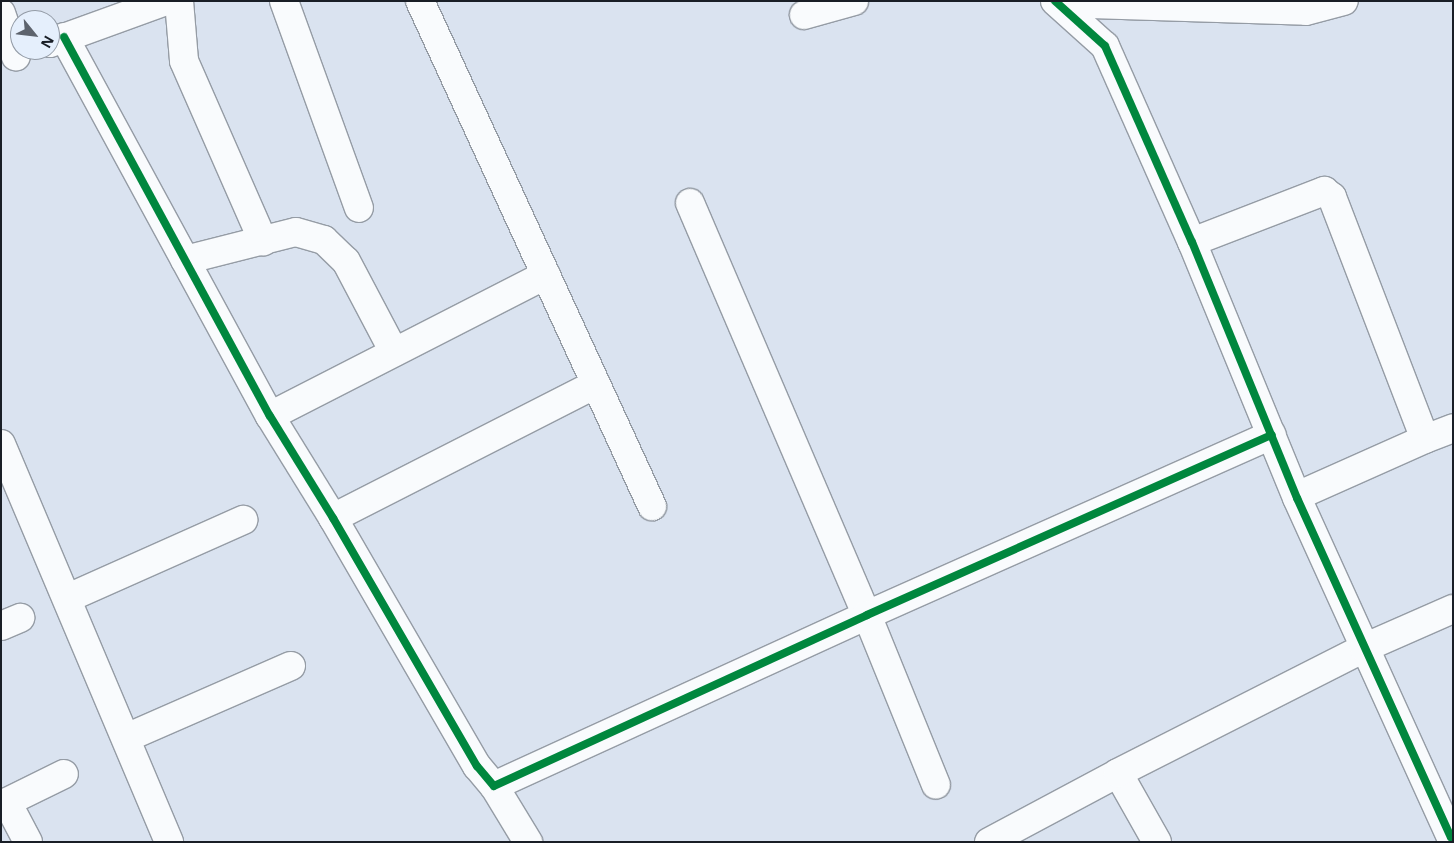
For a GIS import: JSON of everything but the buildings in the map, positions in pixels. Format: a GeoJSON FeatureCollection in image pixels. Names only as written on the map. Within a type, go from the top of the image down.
{"type":"FeatureCollection","features":[{"type":"Feature","properties":{"kind":"street"},"geometry":{"type":"LineString","coordinates":[[60,39],[166,1]]}},
{"type":"Feature","properties":{"kind":"street"},"geometry":{"type":"LineString","coordinates":[[179,1],[184,61],[263,241]]}},
{"type":"Feature","properties":{"kind":"street"},"geometry":{"type":"LineString","coordinates":[[284,1],[359,208]]}},
{"type":"Feature","properties":{"kind":"street"},"geometry":{"type":"LineString","coordinates":[[420,1],[652,506]]}},
{"type":"Feature","properties":{"kind":"street"},"geometry":{"type":"LineString","coordinates":[[804,15],[854,1]]}},
{"type":"Feature","properties":{"kind":"street"},"geometry":{"type":"LineString","coordinates":[[1056,2],[1306,11],[1344,1]]}},
{"type":"Feature","properties":{"kind":"street"},"geometry":{"type":"LineString","coordinates":[[1056,2],[1105,46],[1192,242],[1297,496],[1450,837],[1453,837]]}},
{"type":"Feature","properties":{"kind":"street"},"geometry":{"type":"LineString","coordinates":[[1,13],[10,38]]}},
{"type":"Feature","properties":{"kind":"street"},"geometry":{"type":"LineString","coordinates":[[60,45],[185,260],[270,416],[333,518],[477,766],[494,786],[528,842]]}},
{"type":"Feature","properties":{"kind":"street"},"geometry":{"type":"LineString","coordinates":[[1192,242],[1324,191],[1332,197],[1425,439]]}},
{"type":"Feature","properties":{"kind":"street"},"geometry":{"type":"LineString","coordinates":[[690,203],[867,615],[936,785]]}},
{"type":"Feature","properties":{"kind":"street"},"geometry":{"type":"LineString","coordinates":[[185,260],[296,232],[324,240],[346,261],[394,352]]}},
{"type":"Feature","properties":{"kind":"street"},"geometry":{"type":"LineString","coordinates":[[270,416],[546,275]]}},
{"type":"Feature","properties":{"kind":"street"},"geometry":{"type":"LineString","coordinates":[[333,518],[596,384]]}},
{"type":"Feature","properties":{"kind":"street"},"geometry":{"type":"LineString","coordinates":[[1297,496],[1453,428]]}},
{"type":"Feature","properties":{"kind":"street"},"geometry":{"type":"LineString","coordinates":[[494,786],[867,615],[1272,435]]}},
{"type":"Feature","properties":{"kind":"street"},"geometry":{"type":"LineString","coordinates":[[1,444],[68,598],[169,842]]}},
{"type":"Feature","properties":{"kind":"street"},"geometry":{"type":"LineString","coordinates":[[68,598],[243,520]]}},
{"type":"Feature","properties":{"kind":"street"},"geometry":{"type":"LineString","coordinates":[[989,842],[1118,773],[1364,648],[1453,609]]}},
{"type":"Feature","properties":{"kind":"street"},"geometry":{"type":"LineString","coordinates":[[126,738],[291,666]]}},
{"type":"Feature","properties":{"kind":"street"},"geometry":{"type":"LineString","coordinates":[[1118,773],[1157,842]]}},
{"type":"Feature","properties":{"kind":"street"},"geometry":{"type":"LineString","coordinates":[[28,842],[4,803],[64,774]]}},
{"type":"Feature","properties":{"kind":"cycle path"},"geometry":{"type":"LineString","coordinates":[[1055,1],[1105,46],[1192,242],[1297,498],[1451,837],[1453,837]]}},
{"type":"Feature","properties":{"kind":"cycle path"},"geometry":{"type":"LineString","coordinates":[[64,37],[270,416],[333,518],[477,766],[494,786],[867,615],[1272,435]]}}]}
